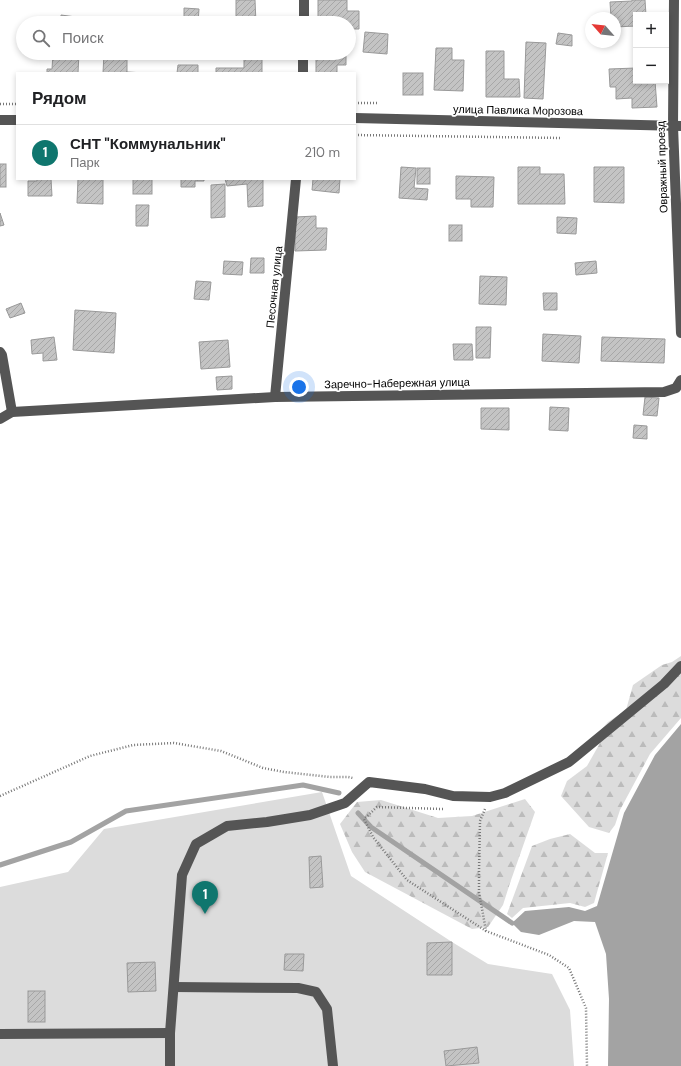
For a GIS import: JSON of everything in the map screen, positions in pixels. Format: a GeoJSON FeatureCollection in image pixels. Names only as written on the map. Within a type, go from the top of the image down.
{"type":"FeatureCollection","features":[{"type":"Feature","properties":{"kind":"street"},"geometry":{"type":"LineString","coordinates":[[304,0],[304,16]]}},
{"type":"Feature","properties":{"kind":"street","name":"Овражный проезд"},"geometry":{"type":"LineString","coordinates":[[674,0],[681,333]]}},
{"type":"Feature","properties":{"kind":"street"},"geometry":{"type":"LineString","coordinates":[[303,60],[303,72]]}},
{"type":"Feature","properties":{"kind":"street","name":"улица Павлика Морозова"},"geometry":{"type":"LineString","coordinates":[[356,118],[677,126]]}},
{"type":"Feature","properties":{"kind":"street"},"geometry":{"type":"LineString","coordinates":[[0,120],[16,120]]}},
{"type":"Feature","properties":{"kind":"street","name":"Песочная улица"},"geometry":{"type":"LineString","coordinates":[[275,397],[296,180]]}},
{"type":"Feature","properties":{"kind":"street"},"geometry":{"type":"LineString","coordinates":[[0,352],[12,412]]}},
{"type":"Feature","properties":{"kind":"street","name":"Заречно-Набережная улица"},"geometry":{"type":"LineString","coordinates":[[0,419],[12,412],[275,397],[664,392],[678,384]]}},
{"type":"Feature","properties":{"kind":"street"},"geometry":{"type":"LineString","coordinates":[[170,1066],[170,1033],[182,875],[196,844],[227,826],[267,822],[310,815],[345,804],[369,782],[425,789],[453,796],[490,797],[505,793],[569,762],[664,684],[681,666]]}},
{"type":"Feature","properties":{"kind":"street"},"geometry":{"type":"LineString","coordinates":[[174,987],[298,988],[316,992],[328,1009],[333,1066]]}},
{"type":"Feature","properties":{"kind":"street"},"geometry":{"type":"LineString","coordinates":[[0,1034],[170,1033]]}},
{"type":"Feature","properties":{"kind":"path"},"geometry":{"type":"LineString","coordinates":[[0,104],[16,104]]}},
{"type":"Feature","properties":{"kind":"path"},"geometry":{"type":"LineString","coordinates":[[356,135],[570,138]]}},
{"type":"Feature","properties":{"kind":"path"},"geometry":{"type":"LineString","coordinates":[[0,796],[90,756],[133,745],[174,743],[221,751],[263,768],[330,777],[348,777],[369,782]]}},
{"type":"Feature","properties":{"kind":"path"},"geometry":{"type":"LineString","coordinates":[[486,931],[479,892],[480,821],[490,797]]}},
{"type":"Feature","properties":{"kind":"path"},"geometry":{"type":"LineString","coordinates":[[447,809],[377,807],[364,819],[372,837],[407,880],[486,931],[548,955],[569,968],[586,1008],[587,1066]]}},
{"type":"Feature","properties":{"kind":"green space"},"geometry":{"type":"Polygon","coordinates":[[[681,656],[681,718],[650,754],[620,810],[615,825],[609,833],[589,827],[561,796],[567,781],[587,766],[600,743],[600,731],[608,722],[626,710],[633,685],[662,665],[672,662],[681,656]]]}},
{"type":"Feature","properties":{"kind":"green space"},"geometry":{"type":"Polygon","coordinates":[[[322,792],[351,876],[488,964],[552,974],[570,1010],[574,1066],[0,1066],[0,887],[68,872],[104,829],[322,792]]]}},
{"type":"Feature","properties":{"kind":"green space"},"geometry":{"type":"Polygon","coordinates":[[[525,799],[535,812],[503,905],[488,927],[472,929],[365,872],[352,852],[340,824],[357,802],[381,800],[438,818],[472,816],[525,799]]]}},
{"type":"Feature","properties":{"kind":"green space"},"geometry":{"type":"Polygon","coordinates":[[[570,834],[595,853],[608,853],[594,903],[585,907],[570,903],[523,908],[512,918],[507,914],[532,846],[550,839],[570,834]]]}},
{"type":"Feature","properties":{"kind":"shaded area"},"geometry":{"type":"Polygon","coordinates":[[[681,724],[681,1066],[608,1066],[609,999],[606,954],[595,922],[574,921],[539,935],[521,932],[512,923],[525,911],[569,907],[585,911],[597,906],[624,813],[655,755],[681,724]]]}},
{"type":"Feature","properties":{"kind":"building"},"geometry":{"type":"Polygon","coordinates":[[[236,0],[255,0],[256,16],[236,16],[236,0]]]}},
{"type":"Feature","properties":{"kind":"building"},"geometry":{"type":"Polygon","coordinates":[[[318,0],[347,0],[347,11],[359,11],[359,29],[356,29],[356,16],[318,16],[318,0]]]}},
{"type":"Feature","properties":{"kind":"building"},"geometry":{"type":"Polygon","coordinates":[[[645,0],[646,12],[633,12],[633,26],[621,27],[621,12],[611,12],[610,2],[645,0]]]}},
{"type":"Feature","properties":{"kind":"building"},"geometry":{"type":"Polygon","coordinates":[[[184,8],[199,9],[198,16],[184,16],[184,8]]]}},
{"type":"Feature","properties":{"kind":"building"},"geometry":{"type":"Polygon","coordinates":[[[365,32],[388,34],[387,54],[363,52],[365,32]]]}},
{"type":"Feature","properties":{"kind":"building"},"geometry":{"type":"Polygon","coordinates":[[[558,33],[572,35],[572,46],[556,44],[558,33]]]}},
{"type":"Feature","properties":{"kind":"building"},"geometry":{"type":"Polygon","coordinates":[[[526,42],[546,43],[543,99],[524,98],[526,42]]]}},
{"type":"Feature","properties":{"kind":"building"},"geometry":{"type":"Polygon","coordinates":[[[436,48],[452,48],[452,60],[464,60],[463,91],[434,90],[436,48]]]}},
{"type":"Feature","properties":{"kind":"building"},"geometry":{"type":"Polygon","coordinates":[[[486,51],[504,51],[504,79],[519,79],[520,97],[486,97],[486,51]]]}},
{"type":"Feature","properties":{"kind":"building"},"geometry":{"type":"Polygon","coordinates":[[[53,60],[79,60],[78,72],[47,72],[47,69],[52,69],[53,60]]]}},
{"type":"Feature","properties":{"kind":"building"},"geometry":{"type":"Polygon","coordinates":[[[104,60],[127,60],[127,72],[103,72],[104,60]]]}},
{"type":"Feature","properties":{"kind":"building"},"geometry":{"type":"Polygon","coordinates":[[[244,60],[262,60],[262,72],[216,72],[216,68],[244,68],[244,60]]]}},
{"type":"Feature","properties":{"kind":"building"},"geometry":{"type":"Polygon","coordinates":[[[316,60],[346,60],[346,65],[337,65],[337,72],[316,72],[316,60]]]}},
{"type":"Feature","properties":{"kind":"building"},"geometry":{"type":"Polygon","coordinates":[[[178,65],[198,65],[198,72],[177,72],[178,65]]]}},
{"type":"Feature","properties":{"kind":"building"},"geometry":{"type":"Polygon","coordinates":[[[633,68],[633,84],[655,84],[657,107],[632,108],[632,98],[616,99],[616,87],[610,87],[609,69],[633,68]]]}},
{"type":"Feature","properties":{"kind":"building"},"geometry":{"type":"Polygon","coordinates":[[[403,73],[423,73],[423,95],[403,95],[403,73]]]}},
{"type":"Feature","properties":{"kind":"building"},"geometry":{"type":"Polygon","coordinates":[[[0,164],[6,164],[6,187],[0,187],[0,164]]]}},
{"type":"Feature","properties":{"kind":"building"},"geometry":{"type":"Polygon","coordinates":[[[401,167],[416,168],[414,188],[428,189],[427,200],[399,198],[401,167]]]}},
{"type":"Feature","properties":{"kind":"building"},"geometry":{"type":"Polygon","coordinates":[[[518,167],[540,167],[540,174],[564,174],[565,204],[518,204],[518,167]]]}},
{"type":"Feature","properties":{"kind":"building"},"geometry":{"type":"Polygon","coordinates":[[[594,167],[624,167],[624,203],[594,202],[594,167]]]}},
{"type":"Feature","properties":{"kind":"building"},"geometry":{"type":"Polygon","coordinates":[[[417,168],[430,168],[430,184],[417,184],[417,168]]]}},
{"type":"Feature","properties":{"kind":"building"},"geometry":{"type":"Polygon","coordinates":[[[456,176],[494,177],[493,207],[471,207],[471,199],[456,199],[456,176]]]}},
{"type":"Feature","properties":{"kind":"building"},"geometry":{"type":"Polygon","coordinates":[[[51,180],[52,196],[28,196],[28,181],[51,180]]]}},
{"type":"Feature","properties":{"kind":"building"},"geometry":{"type":"Polygon","coordinates":[[[78,180],[103,180],[103,204],[77,203],[78,180]]]}},
{"type":"Feature","properties":{"kind":"building"},"geometry":{"type":"Polygon","coordinates":[[[133,180],[152,180],[152,194],[133,194],[133,180]]]}},
{"type":"Feature","properties":{"kind":"building"},"geometry":{"type":"Polygon","coordinates":[[[181,180],[204,180],[195,181],[195,187],[181,187],[181,180]]]}},
{"type":"Feature","properties":{"kind":"building"},"geometry":{"type":"Polygon","coordinates":[[[225,180],[263,180],[263,206],[248,207],[247,184],[227,186],[225,180]]]}},
{"type":"Feature","properties":{"kind":"building"},"geometry":{"type":"Polygon","coordinates":[[[313,180],[340,180],[339,193],[312,190],[313,180]]]}},
{"type":"Feature","properties":{"kind":"building"},"geometry":{"type":"Polygon","coordinates":[[[225,184],[225,217],[211,218],[211,185],[225,184]]]}},
{"type":"Feature","properties":{"kind":"building"},"geometry":{"type":"Polygon","coordinates":[[[136,205],[149,205],[148,226],[136,226],[136,205]]]}},
{"type":"Feature","properties":{"kind":"building"},"geometry":{"type":"Polygon","coordinates":[[[0,213],[4,225],[0,226],[0,213]]]}},
{"type":"Feature","properties":{"kind":"building"},"geometry":{"type":"Polygon","coordinates":[[[316,216],[316,228],[327,228],[326,250],[295,251],[295,217],[316,216]]]}},
{"type":"Feature","properties":{"kind":"building"},"geometry":{"type":"Polygon","coordinates":[[[557,217],[577,218],[576,234],[557,233],[557,217]]]}},
{"type":"Feature","properties":{"kind":"building"},"geometry":{"type":"Polygon","coordinates":[[[449,225],[462,225],[462,241],[449,241],[449,225]]]}},
{"type":"Feature","properties":{"kind":"building"},"geometry":{"type":"Polygon","coordinates":[[[251,258],[264,258],[264,273],[250,273],[251,258]]]}},
{"type":"Feature","properties":{"kind":"building"},"geometry":{"type":"Polygon","coordinates":[[[224,261],[243,262],[242,275],[223,274],[224,261]]]}},
{"type":"Feature","properties":{"kind":"building"},"geometry":{"type":"Polygon","coordinates":[[[596,261],[597,273],[576,275],[575,263],[596,261]]]}},
{"type":"Feature","properties":{"kind":"building"},"geometry":{"type":"Polygon","coordinates":[[[480,276],[507,277],[506,305],[479,304],[480,276]]]}},
{"type":"Feature","properties":{"kind":"building"},"geometry":{"type":"Polygon","coordinates":[[[196,281],[211,282],[209,300],[194,299],[196,281]]]}},
{"type":"Feature","properties":{"kind":"building"},"geometry":{"type":"Polygon","coordinates":[[[543,293],[557,293],[557,310],[544,310],[543,293]]]}},
{"type":"Feature","properties":{"kind":"building"},"geometry":{"type":"Polygon","coordinates":[[[21,303],[25,313],[10,318],[6,309],[21,303]]]}},
{"type":"Feature","properties":{"kind":"building"},"geometry":{"type":"Polygon","coordinates":[[[75,310],[116,313],[114,353],[73,350],[75,310]]]}},
{"type":"Feature","properties":{"kind":"building"},"geometry":{"type":"Polygon","coordinates":[[[476,327],[491,327],[490,358],[476,358],[476,327]]]}},
{"type":"Feature","properties":{"kind":"building"},"geometry":{"type":"Polygon","coordinates":[[[543,334],[581,336],[579,363],[542,361],[543,334]]]}},
{"type":"Feature","properties":{"kind":"building"},"geometry":{"type":"Polygon","coordinates":[[[54,337],[57,360],[43,361],[43,353],[32,354],[31,340],[54,337]]]}},
{"type":"Feature","properties":{"kind":"building"},"geometry":{"type":"Polygon","coordinates":[[[602,337],[665,339],[664,363],[601,361],[602,337]]]}},
{"type":"Feature","properties":{"kind":"building"},"geometry":{"type":"Polygon","coordinates":[[[228,340],[230,367],[201,369],[199,342],[228,340]]]}},
{"type":"Feature","properties":{"kind":"building"},"geometry":{"type":"Polygon","coordinates":[[[453,344],[472,344],[473,360],[454,360],[453,344]]]}},
{"type":"Feature","properties":{"kind":"building"},"geometry":{"type":"Polygon","coordinates":[[[232,376],[232,389],[217,390],[216,377],[232,376]]]}},
{"type":"Feature","properties":{"kind":"building"},"geometry":{"type":"Polygon","coordinates":[[[645,397],[659,398],[657,416],[643,415],[645,397]]]}},
{"type":"Feature","properties":{"kind":"building"},"geometry":{"type":"Polygon","coordinates":[[[550,407],[569,408],[568,431],[549,430],[550,407]]]}},
{"type":"Feature","properties":{"kind":"building"},"geometry":{"type":"Polygon","coordinates":[[[481,408],[509,408],[509,430],[481,429],[481,408]]]}},
{"type":"Feature","properties":{"kind":"building"},"geometry":{"type":"Polygon","coordinates":[[[634,425],[647,426],[647,439],[633,438],[634,425]]]}},
{"type":"Feature","properties":{"kind":"building"},"geometry":{"type":"Polygon","coordinates":[[[321,856],[323,887],[310,888],[309,857],[321,856]]]}},
{"type":"Feature","properties":{"kind":"building"},"geometry":{"type":"Polygon","coordinates":[[[452,942],[452,975],[427,975],[427,943],[452,942]]]}},
{"type":"Feature","properties":{"kind":"building"},"geometry":{"type":"Polygon","coordinates":[[[285,954],[304,954],[303,971],[284,970],[285,954]]]}},
{"type":"Feature","properties":{"kind":"building"},"geometry":{"type":"Polygon","coordinates":[[[155,962],[156,991],[128,992],[127,963],[155,962]]]}},
{"type":"Feature","properties":{"kind":"building"},"geometry":{"type":"Polygon","coordinates":[[[28,991],[45,991],[45,1022],[28,1022],[28,991]]]}},
{"type":"Feature","properties":{"kind":"building"},"geometry":{"type":"Polygon","coordinates":[[[477,1047],[479,1063],[446,1066],[444,1051],[477,1047]]]}},
{"type":"Feature","properties":{"kind":"waterway"},"geometry":{"type":"LineString","coordinates":[[0,865],[71,842],[126,811],[303,785],[339,793]]}},
{"type":"Feature","properties":{"kind":"waterway"},"geometry":{"type":"LineString","coordinates":[[358,813],[371,827],[512,923]]}},
{"type":"Feature","properties":{"kind":"place","name":"СНТ \"Коммунальник\""},"geometry":{"type":"Point","coordinates":[205,914]}}]}
